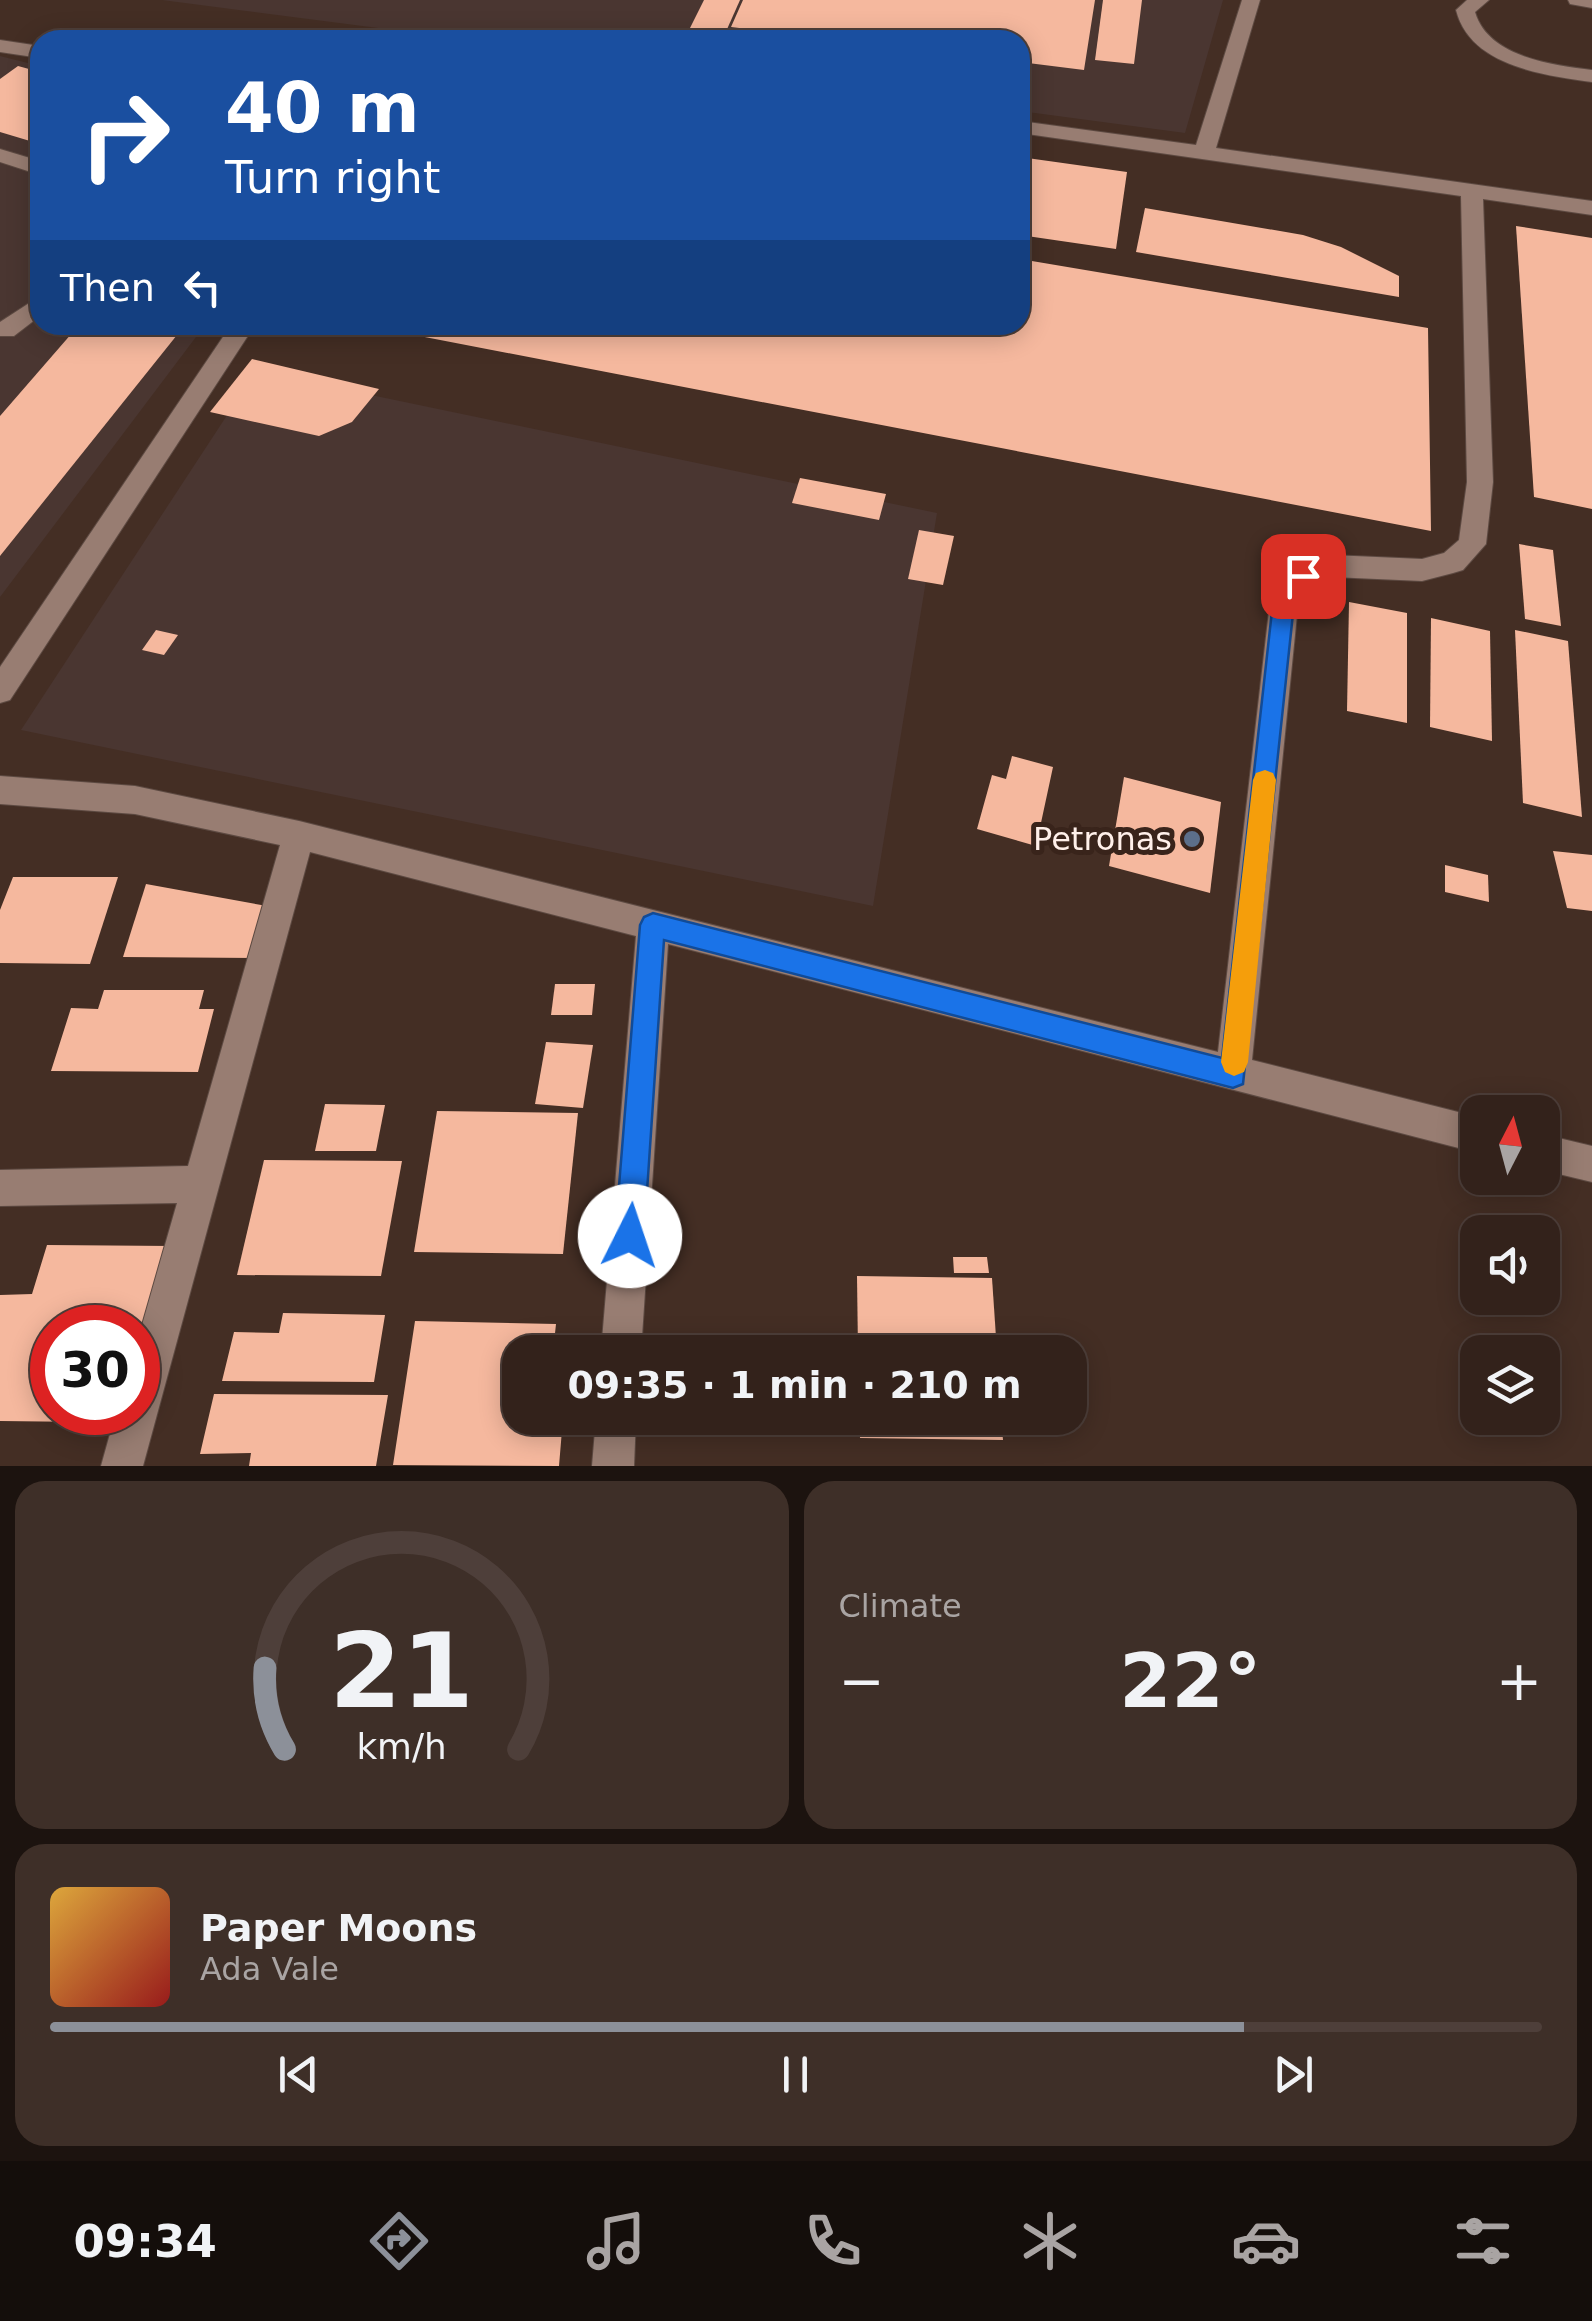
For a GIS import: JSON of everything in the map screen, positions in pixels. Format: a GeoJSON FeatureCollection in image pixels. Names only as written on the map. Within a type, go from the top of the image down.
{"type":"FeatureCollection","features":[{"type":"Feature","properties":{"kind":"street"},"geometry":{"type":"LineString","coordinates":[[1204,153],[1251,0]]}},
{"type":"Feature","properties":{"kind":"street"},"geometry":{"type":"LineString","coordinates":[[1480,0],[1465,10],[1472,32],[1540,68],[1592,76]]}},
{"type":"Feature","properties":{"kind":"street"},"geometry":{"type":"LineString","coordinates":[[1577,0],[1592,2]]}},
{"type":"Feature","properties":{"kind":"street"},"geometry":{"type":"LineString","coordinates":[[0,46],[30,50]]}},
{"type":"Feature","properties":{"kind":"street"},"geometry":{"type":"LineString","coordinates":[[1030,128],[1592,208]]}},
{"type":"Feature","properties":{"kind":"street"},"geometry":{"type":"LineString","coordinates":[[0,155],[30,165]]}},
{"type":"Feature","properties":{"kind":"street"},"geometry":{"type":"LineString","coordinates":[[1233,1075],[1284,602],[1303,576],[1331,566],[1422,570],[1453,562],[1472,544],[1480,482],[1472,191]]}},
{"type":"Feature","properties":{"kind":"street"},"geometry":{"type":"LineString","coordinates":[[2,331],[30,311]]}},
{"type":"Feature","properties":{"kind":"street"},"geometry":{"type":"LineString","coordinates":[[0,691],[236,335]]}},
{"type":"Feature","properties":{"kind":"street"},"geometry":{"type":"LineString","coordinates":[[0,790],[136,800],[299,835],[1460,1132]]}},
{"type":"Feature","properties":{"kind":"street"},"geometry":{"type":"LineString","coordinates":[[160,1325],[299,835]]}},
{"type":"Feature","properties":{"kind":"street"},"geometry":{"type":"LineString","coordinates":[[622,1335],[653,925]]}},
{"type":"Feature","properties":{"kind":"street"},"geometry":{"type":"LineString","coordinates":[[1560,1156],[1592,1164]]}},
{"type":"Feature","properties":{"kind":"street"},"geometry":{"type":"LineString","coordinates":[[0,1188],[198,1184]]}},
{"type":"Feature","properties":{"kind":"street"},"geometry":{"type":"LineString","coordinates":[[122,1466],[130,1435]]}},
{"type":"Feature","properties":{"kind":"street"},"geometry":{"type":"LineString","coordinates":[[612,1466],[615,1435]]}},
{"type":"Feature","properties":{"kind":"shaded area"},"geometry":{"type":"Polygon","coordinates":[[[162,0],[1223,0],[1185,133],[1030,112],[1030,30],[394,30],[162,0]]]}},
{"type":"Feature","properties":{"kind":"shaded area"},"geometry":{"type":"Polygon","coordinates":[[[0,56],[30,64],[30,335],[197,335],[0,597],[0,56]]]}},
{"type":"Feature","properties":{"kind":"shaded area"},"geometry":{"type":"Polygon","coordinates":[[[256,371],[937,513],[873,906],[21,730],[256,371]]]}},
{"type":"Feature","properties":{"kind":"building"},"geometry":{"type":"Polygon","coordinates":[[[704,0],[740,0],[727,30],[689,30],[704,0]]]}},
{"type":"Feature","properties":{"kind":"building"},"geometry":{"type":"Polygon","coordinates":[[[743,0],[1095,0],[1084,70],[1030,63],[1030,30],[731,27],[743,0]]]}},
{"type":"Feature","properties":{"kind":"building"},"geometry":{"type":"Polygon","coordinates":[[[1103,0],[1142,0],[1134,64],[1095,60],[1103,0]]]}},
{"type":"Feature","properties":{"kind":"building"},"geometry":{"type":"Polygon","coordinates":[[[18,66],[30,69],[30,141],[0,132],[0,79],[18,66]]]}},
{"type":"Feature","properties":{"kind":"building"},"geometry":{"type":"Polygon","coordinates":[[[1030,158],[1127,172],[1116,249],[1030,236],[1030,158]]]}},
{"type":"Feature","properties":{"kind":"building"},"geometry":{"type":"Polygon","coordinates":[[[1145,208],[1303,235],[1341,247],[1399,276],[1399,297],[1136,252],[1145,208]]]}},
{"type":"Feature","properties":{"kind":"building"},"geometry":{"type":"Polygon","coordinates":[[[1516,226],[1592,238],[1592,509],[1534,497],[1516,226]]]}},
{"type":"Feature","properties":{"kind":"building"},"geometry":{"type":"Polygon","coordinates":[[[1030,261],[1428,328],[1431,531],[414,335],[1030,335],[1030,261]]]}},
{"type":"Feature","properties":{"kind":"building"},"geometry":{"type":"Polygon","coordinates":[[[70,335],[177,335],[0,556],[0,416],[70,335]]]}},
{"type":"Feature","properties":{"kind":"building"},"geometry":{"type":"Polygon","coordinates":[[[252,359],[379,389],[352,422],[319,436],[210,412],[252,359]]]}},
{"type":"Feature","properties":{"kind":"building"},"geometry":{"type":"Polygon","coordinates":[[[800,478],[886,494],[879,520],[792,503],[800,478]]]}},
{"type":"Feature","properties":{"kind":"building"},"geometry":{"type":"Polygon","coordinates":[[[919,530],[954,536],[943,585],[908,579],[919,530]]]}},
{"type":"Feature","properties":{"kind":"building"},"geometry":{"type":"Polygon","coordinates":[[[1519,544],[1553,550],[1561,626],[1525,619],[1519,544]]]}},
{"type":"Feature","properties":{"kind":"building"},"geometry":{"type":"Polygon","coordinates":[[[1349,602],[1407,613],[1407,723],[1347,711],[1349,602]]]}},
{"type":"Feature","properties":{"kind":"building"},"geometry":{"type":"Polygon","coordinates":[[[1431,618],[1490,631],[1492,741],[1430,727],[1431,618]]]}},
{"type":"Feature","properties":{"kind":"building"},"geometry":{"type":"Polygon","coordinates":[[[156,630],[178,635],[164,655],[142,650],[156,630]]]}},
{"type":"Feature","properties":{"kind":"building"},"geometry":{"type":"Polygon","coordinates":[[[1515,630],[1568,641],[1582,817],[1523,803],[1515,630]]]}},
{"type":"Feature","properties":{"kind":"building"},"geometry":{"type":"Polygon","coordinates":[[[1012,756],[1053,767],[1036,846],[977,829],[992,775],[1006,779],[1012,756]]]}},
{"type":"Feature","properties":{"kind":"building"},"geometry":{"type":"Polygon","coordinates":[[[1124,777],[1221,802],[1210,893],[1109,866],[1124,777]]]}},
{"type":"Feature","properties":{"kind":"building"},"geometry":{"type":"Polygon","coordinates":[[[1553,851],[1592,855],[1592,911],[1567,908],[1553,851]]]}},
{"type":"Feature","properties":{"kind":"building"},"geometry":{"type":"Polygon","coordinates":[[[1445,865],[1488,875],[1489,902],[1445,892],[1445,865]]]}},
{"type":"Feature","properties":{"kind":"building"},"geometry":{"type":"Polygon","coordinates":[[[13,877],[118,877],[90,964],[0,963],[0,910],[13,877]]]}},
{"type":"Feature","properties":{"kind":"building"},"geometry":{"type":"Polygon","coordinates":[[[146,884],[267,906],[257,958],[123,957],[146,884]]]}},
{"type":"Feature","properties":{"kind":"building"},"geometry":{"type":"Polygon","coordinates":[[[555,984],[595,984],[592,1015],[551,1015],[555,984]]]}},
{"type":"Feature","properties":{"kind":"building"},"geometry":{"type":"Polygon","coordinates":[[[104,990],[204,990],[199,1009],[214,1009],[198,1072],[51,1071],[71,1008],[98,1009],[104,990]]]}},
{"type":"Feature","properties":{"kind":"building"},"geometry":{"type":"Polygon","coordinates":[[[546,1042],[593,1045],[583,1108],[535,1104],[546,1042]]]}},
{"type":"Feature","properties":{"kind":"building"},"geometry":{"type":"Polygon","coordinates":[[[325,1104],[385,1105],[376,1151],[315,1151],[325,1104]]]}},
{"type":"Feature","properties":{"kind":"building"},"geometry":{"type":"Polygon","coordinates":[[[437,1111],[578,1113],[563,1254],[414,1252],[437,1111]]]}},
{"type":"Feature","properties":{"kind":"building"},"geometry":{"type":"Polygon","coordinates":[[[264,1160],[402,1161],[381,1276],[237,1275],[264,1160]]]}},
{"type":"Feature","properties":{"kind":"building"},"geometry":{"type":"Polygon","coordinates":[[[47,1245],[173,1246],[158,1305],[30,1305],[30,1421],[0,1421],[0,1295],[32,1294],[47,1245]]]}},
{"type":"Feature","properties":{"kind":"building"},"geometry":{"type":"Polygon","coordinates":[[[953,1257],[987,1257],[989,1273],[954,1273],[953,1257]]]}},
{"type":"Feature","properties":{"kind":"building"},"geometry":{"type":"Polygon","coordinates":[[[857,1276],[992,1278],[996,1335],[858,1335],[857,1276]]]}},
{"type":"Feature","properties":{"kind":"building"},"geometry":{"type":"Polygon","coordinates":[[[283,1313],[385,1315],[374,1382],[222,1381],[234,1332],[279,1333],[283,1313]]]}},
{"type":"Feature","properties":{"kind":"building"},"geometry":{"type":"Polygon","coordinates":[[[415,1321],[556,1324],[555,1335],[502,1335],[502,1435],[562,1435],[559,1466],[393,1465],[415,1321]]]}},
{"type":"Feature","properties":{"kind":"building"},"geometry":{"type":"Polygon","coordinates":[[[214,1394],[388,1395],[376,1466],[249,1466],[251,1453],[200,1454],[214,1394]]]}},
{"type":"Feature","properties":{"kind":"building"},"geometry":{"type":"Polygon","coordinates":[[[860,1435],[1003,1435],[1003,1440],[860,1435]]]}},
{"type":"Feature","properties":{"kind":"slow traffic"},"geometry":{"type":"LineString","coordinates":[[1234,1062],[1265,780]]}},
{"type":"Feature","properties":{"kind":"place","name":"Petronas"},"geometry":{"type":"Point","coordinates":[1192,839]}},
{"type":"Feature","properties":{"kind":"route"},"geometry":{"type":"LineString","coordinates":[[630,1236],[653,925],[1233,1075],[1284,602],[1303,576]]}}]}
